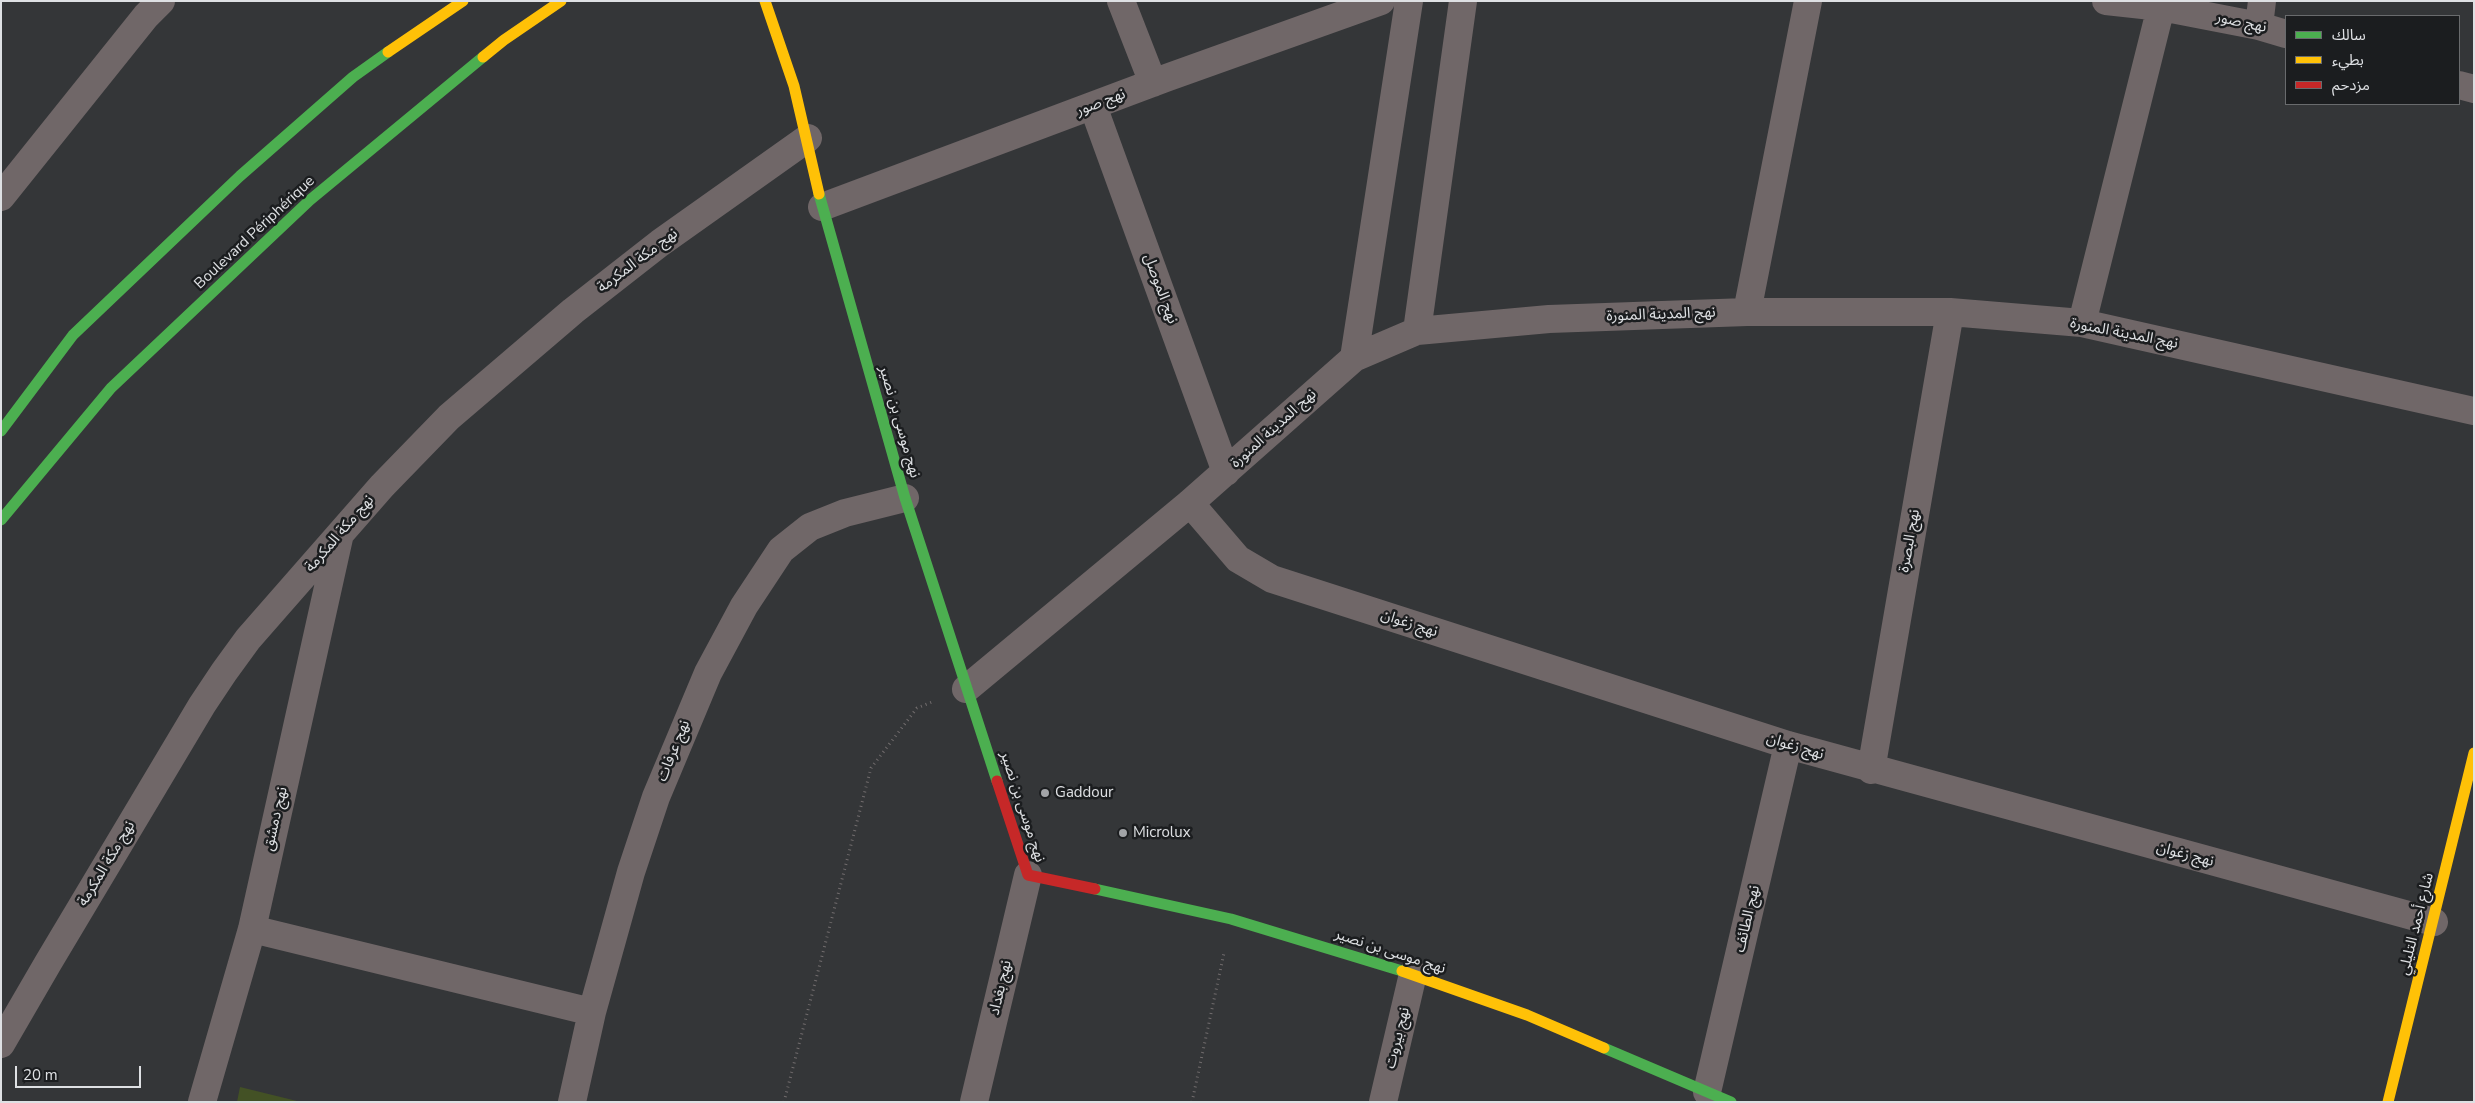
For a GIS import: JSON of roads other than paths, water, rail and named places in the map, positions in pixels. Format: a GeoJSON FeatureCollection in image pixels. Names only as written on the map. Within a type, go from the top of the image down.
{"type":"FeatureCollection","features":[{"type":"Feature","properties":{"kind":"main road"},"geometry":{"type":"LineString","coordinates":[[1,431],[73,334],[240,176],[353,77],[463,1]]}},
{"type":"Feature","properties":{"kind":"main road","name":"Boulevard Périphérique"},"geometry":{"type":"LineString","coordinates":[[1,520],[111,388],[310,200],[504,40],[562,1]]}},
{"type":"Feature","properties":{"kind":"main road","name":"نهج موسى بن نصير"},"geometry":{"type":"LineString","coordinates":[[765,1],[808,138],[822,207],[905,498],[1028,875],[1231,919],[1413,974],[1527,1015],[1719,1097]]}},
{"type":"Feature","properties":{"kind":"main road","name":"شارع أحمد التليلي"},"geometry":{"type":"LineString","coordinates":[[2388,1102],[2434,922],[2474,753]]}},
{"type":"Feature","properties":{"kind":"street"},"geometry":{"type":"LineString","coordinates":[[6,180],[146,16],[161,1]]}},
{"type":"Feature","properties":{"kind":"street"},"geometry":{"type":"LineString","coordinates":[[1121,1],[1153,83]]}},
{"type":"Feature","properties":{"kind":"street","name":"نهج صور"},"geometry":{"type":"LineString","coordinates":[[822,207],[1153,83],[1381,1]]}},
{"type":"Feature","properties":{"kind":"street"},"geometry":{"type":"LineString","coordinates":[[1354,358],[1408,1]]}},
{"type":"Feature","properties":{"kind":"street"},"geometry":{"type":"LineString","coordinates":[[1417,331],[1463,1]]}},
{"type":"Feature","properties":{"kind":"street"},"geometry":{"type":"LineString","coordinates":[[1748,312],[1808,1]]}},
{"type":"Feature","properties":{"kind":"street","name":"نهج صور"},"geometry":{"type":"LineString","coordinates":[[2106,1],[2260,14],[2285,33]]}},
{"type":"Feature","properties":{"kind":"street"},"geometry":{"type":"LineString","coordinates":[[2082,323],[2161,7]]}},
{"type":"Feature","properties":{"kind":"street"},"geometry":{"type":"LineString","coordinates":[[2460,85],[2474,90]]}},
{"type":"Feature","properties":{"kind":"street","name":"نهج الموصل"},"geometry":{"type":"LineString","coordinates":[[1093,106],[1226,472]]}},
{"type":"Feature","properties":{"kind":"street","name":"نهج مكة المكرمة"},"geometry":{"type":"LineString","coordinates":[[1,1044],[202,705],[248,639],[340,534],[416,450],[494,377],[573,311],[660,243],[808,138]]}},
{"type":"Feature","properties":{"kind":"street","name":"نهج المدينة المنورة"},"geometry":{"type":"LineString","coordinates":[[966,689],[1190,503],[1354,358],[1417,331],[1549,319],[1748,312],[1950,312],[2082,323],[2474,411]]}},
{"type":"Feature","properties":{"kind":"street","name":"نهج البصرة"},"geometry":{"type":"LineString","coordinates":[[1871,770],[1950,312]]}},
{"type":"Feature","properties":{"kind":"street","name":"نهج عرفات"},"geometry":{"type":"LineString","coordinates":[[572,1102],[592,1012],[631,872],[656,797],[708,673],[744,606],[781,550],[810,527],[846,513],[905,498]]}},
{"type":"Feature","properties":{"kind":"street","name":"نهج زغوان"},"geometry":{"type":"LineString","coordinates":[[1190,503],[1238,559],[1272,579],[1871,770],[2434,922]]}},
{"type":"Feature","properties":{"kind":"street","name":"نهج دمشق"},"geometry":{"type":"LineString","coordinates":[[202,1102],[252,930],[340,534]]}},
{"type":"Feature","properties":{"kind":"street","name":"نهج الطائف"},"geometry":{"type":"LineString","coordinates":[[1719,1097],[1788,745]]}},
{"type":"Feature","properties":{"kind":"street","name":"نهج بغداد"},"geometry":{"type":"LineString","coordinates":[[974,1102],[1028,875]]}},
{"type":"Feature","properties":{"kind":"street"},"geometry":{"type":"LineString","coordinates":[[252,930],[592,1012]]}},
{"type":"Feature","properties":{"kind":"street","name":"نهج بيروت"},"geometry":{"type":"LineString","coordinates":[[1382,1102],[1413,974]]}},
{"type":"Feature","properties":{"kind":"place","name":"Gaddour"},"geometry":{"type":"Point","coordinates":[1045,793]}},
{"type":"Feature","properties":{"kind":"place","name":"Microlux"},"geometry":{"type":"Point","coordinates":[1123,833]}}]}
